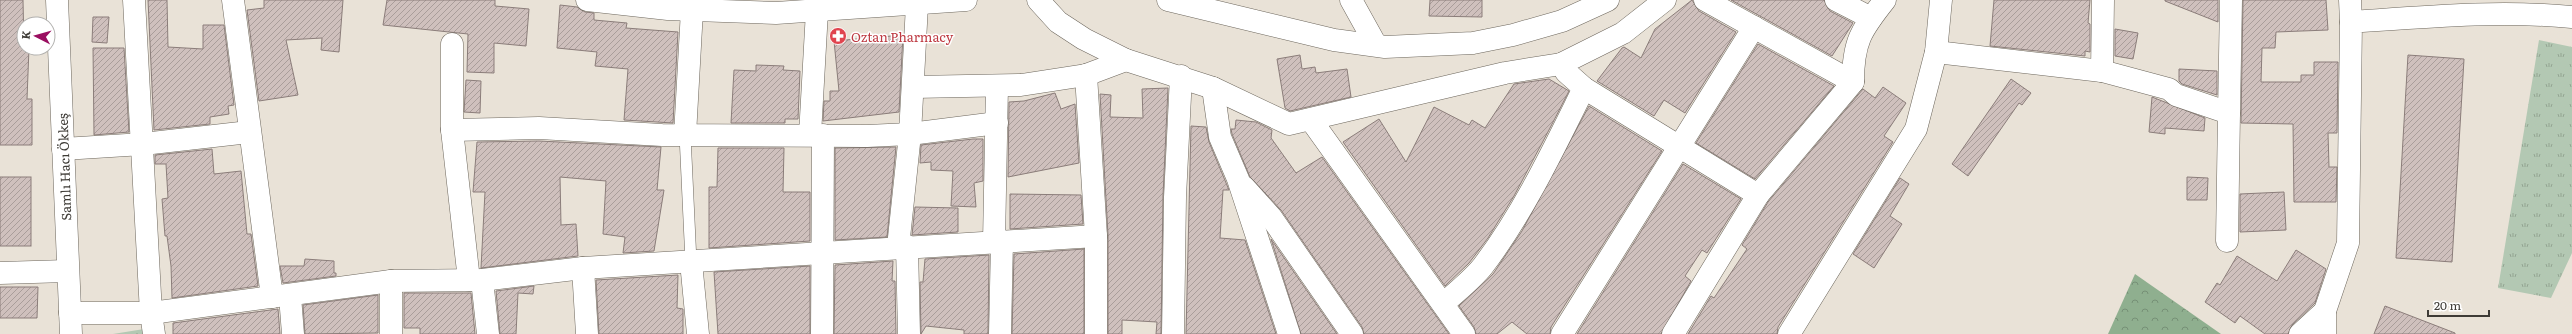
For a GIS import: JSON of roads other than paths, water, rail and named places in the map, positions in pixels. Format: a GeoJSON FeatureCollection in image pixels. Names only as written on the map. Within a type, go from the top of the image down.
{"type":"FeatureCollection","features":[{"type":"Feature","properties":{"kind":"street","name":"Samlı Hacı Ökkeş"},"geometry":{"type":"LineString","coordinates":[[57,0],[70,324]]}},
{"type":"Feature","properties":{"kind":"street"},"geometry":{"type":"LineString","coordinates":[[134,0],[151,313],[154,334]]}},
{"type":"Feature","properties":{"kind":"street"},"geometry":{"type":"LineString","coordinates":[[233,0],[249,132],[281,296],[293,334]]}},
{"type":"Feature","properties":{"kind":"street"},"geometry":{"type":"LineString","coordinates":[[587,0],[692,10],[776,13],[966,0]]}},
{"type":"Feature","properties":{"kind":"street"},"geometry":{"type":"LineString","coordinates":[[1038,0],[1064,26],[1084,39],[1126,60],[1181,76],[1213,88],[1289,124],[1312,120],[1427,90],[1504,73],[1561,64],[1623,33],[1665,0]]}},
{"type":"Feature","properties":{"kind":"street"},"geometry":{"type":"LineString","coordinates":[[1168,0],[1212,6],[1334,40],[1376,46],[1472,43],[1513,35],[1562,21],[1608,0]]}},
{"type":"Feature","properties":{"kind":"street"},"geometry":{"type":"LineString","coordinates":[[1351,0],[1376,46]]}},
{"type":"Feature","properties":{"kind":"street"},"geometry":{"type":"LineString","coordinates":[[1705,0],[1853,82]]}},
{"type":"Feature","properties":{"kind":"street"},"geometry":{"type":"LineString","coordinates":[[1836,0],[1871,18]]}},
{"type":"Feature","properties":{"kind":"street"},"geometry":{"type":"LineString","coordinates":[[1673,334],[1758,195],[1853,82],[1853,56],[1858,38],[1885,0]]}},
{"type":"Feature","properties":{"kind":"street"},"geometry":{"type":"LineString","coordinates":[[1789,334],[1916,129],[1936,52],[1941,0]]}},
{"type":"Feature","properties":{"kind":"street"},"geometry":{"type":"LineString","coordinates":[[2102,71],[2103,0]]}},
{"type":"Feature","properties":{"kind":"street"},"geometry":{"type":"LineString","coordinates":[[2227,241],[2231,0]]}},
{"type":"Feature","properties":{"kind":"street"},"geometry":{"type":"LineString","coordinates":[[2325,334],[2325,311],[2348,243],[2350,0]]}},
{"type":"Feature","properties":{"kind":"street"},"geometry":{"type":"LineString","coordinates":[[909,334],[902,247],[914,87],[917,4]]}},
{"type":"Feature","properties":{"kind":"street"},"geometry":{"type":"LineString","coordinates":[[2351,22],[2480,7],[2522,7],[2572,17]]}},
{"type":"Feature","properties":{"kind":"street"},"geometry":{"type":"LineString","coordinates":[[685,135],[692,10]]}},
{"type":"Feature","properties":{"kind":"street"},"geometry":{"type":"LineString","coordinates":[[816,11],[817,135],[824,252],[822,334]]}},
{"type":"Feature","properties":{"kind":"street"},"geometry":{"type":"LineString","coordinates":[[1562,334],[1754,27]]}},
{"type":"Feature","properties":{"kind":"street"},"geometry":{"type":"LineString","coordinates":[[452,44],[452,130],[476,280],[488,334]]}},
{"type":"Feature","properties":{"kind":"street"},"geometry":{"type":"LineString","coordinates":[[1936,52],[2102,71],[2169,89],[2176,95],[2229,113]]}},
{"type":"Feature","properties":{"kind":"street"},"geometry":{"type":"LineString","coordinates":[[914,87],[997,86],[1086,75],[1126,60]]}},
{"type":"Feature","properties":{"kind":"street"},"geometry":{"type":"LineString","coordinates":[[1561,64],[1566,72],[1584,88],[1758,195]]}},
{"type":"Feature","properties":{"kind":"street"},"geometry":{"type":"LineString","coordinates":[[1086,75],[1096,236],[1096,334]]}},
{"type":"Feature","properties":{"kind":"street"},"geometry":{"type":"LineString","coordinates":[[1173,334],[1174,197],[1181,76]]}},
{"type":"Feature","properties":{"kind":"street"},"geometry":{"type":"LineString","coordinates":[[997,86],[1000,334]]}},
{"type":"Feature","properties":{"kind":"street"},"geometry":{"type":"LineString","coordinates":[[1213,88],[1220,137],[1238,179],[1289,334]]}},
{"type":"Feature","properties":{"kind":"street"},"geometry":{"type":"LineString","coordinates":[[1443,304],[1482,267],[1506,232],[1552,150],[1584,88]]}},
{"type":"Feature","properties":{"kind":"street"},"geometry":{"type":"LineString","coordinates":[[1312,120],[1464,334]]}},
{"type":"Feature","properties":{"kind":"street"},"geometry":{"type":"LineString","coordinates":[[452,130],[539,128],[685,135],[867,136],[910,134],[997,123]]}},
{"type":"Feature","properties":{"kind":"street"},"geometry":{"type":"LineString","coordinates":[[63,148],[143,144],[249,132]]}},
{"type":"Feature","properties":{"kind":"street"},"geometry":{"type":"LineString","coordinates":[[1238,179],[1270,217],[1352,334]]}},
{"type":"Feature","properties":{"kind":"street"},"geometry":{"type":"LineString","coordinates":[[70,324],[391,281],[476,280],[583,268],[1096,236]]}},
{"type":"Feature","properties":{"kind":"street"},"geometry":{"type":"LineString","coordinates":[[691,262],[698,334]]}},
{"type":"Feature","properties":{"kind":"street"},"geometry":{"type":"LineString","coordinates":[[583,268],[587,334]]}},
{"type":"Feature","properties":{"kind":"street"},"geometry":{"type":"LineString","coordinates":[[0,274],[67,271]]}},
{"type":"Feature","properties":{"kind":"street"},"geometry":{"type":"LineString","coordinates":[[391,281],[391,334]]}},
{"type":"Feature","properties":{"kind":"street"},"geometry":{"type":"LineString","coordinates":[[2300,334],[2325,311]]}},
{"type":"Feature","properties":{"kind":"lane"},"geometry":{"type":"LineString","coordinates":[[685,135],[691,262]]}},
{"type":"Feature","properties":{"kind":"place","name":"Oztan Pharmacy"},"geometry":{"type":"Point","coordinates":[838,36]}}]}
